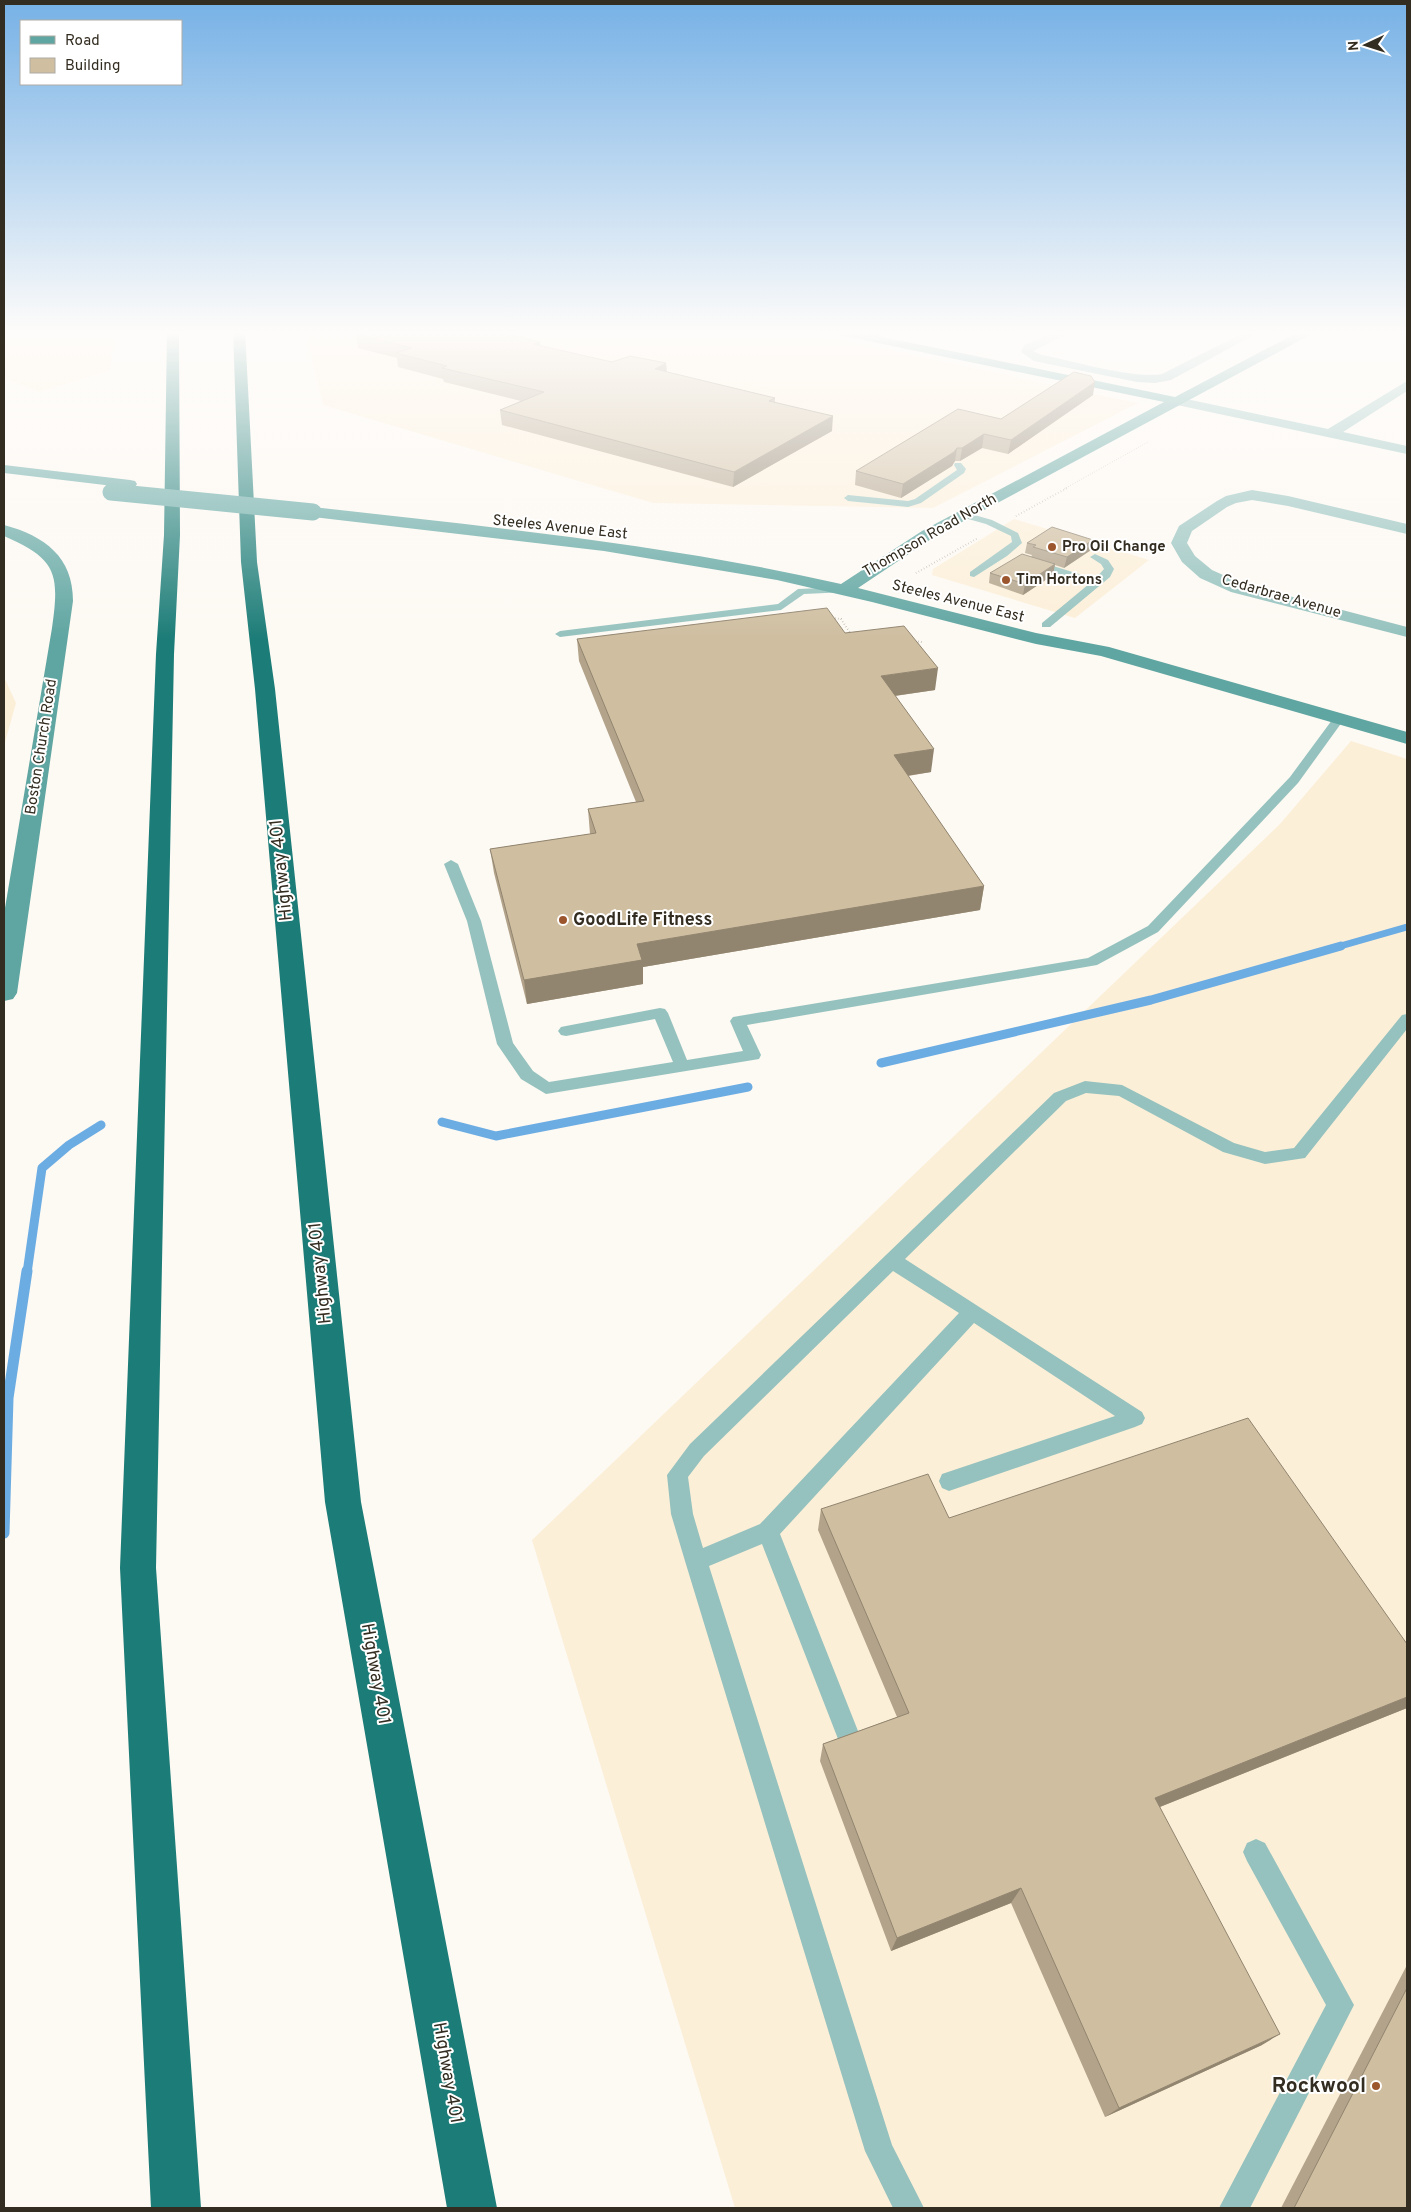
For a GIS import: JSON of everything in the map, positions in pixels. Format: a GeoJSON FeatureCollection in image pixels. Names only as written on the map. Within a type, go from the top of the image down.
{"type":"FeatureCollection","features":[{"type":"Feature","properties":{"kind":"highway"},"geometry":{"type":"LineString","coordinates":[[172,433],[172,535],[165,654],[138,1568],[176,2208]]}},
{"type":"Feature","properties":{"kind":"highway","name":"Highway 401"},"geometry":{"type":"LineString","coordinates":[[243,433],[249,562],[265,689],[343,1502],[472,2208]]}},
{"type":"Feature","properties":{"kind":"main road","name":"Thompson Road North"},"geometry":{"type":"LineString","coordinates":[[843,590],[928,534],[1117,433]]}},
{"type":"Feature","properties":{"kind":"main road","name":"Steeles Avenue East"},"geometry":{"type":"LineString","coordinates":[[4,469],[315,507],[676,556],[779,575],[1065,646],[1103,651],[1407,738]]}},
{"type":"Feature","properties":{"kind":"main road","name":"Steeles Avenue East"},"geometry":{"type":"LineString","coordinates":[[4,480],[111,492],[555,526],[693,544]]}},
{"type":"Feature","properties":{"kind":"main road","name":"Boston Church Road"},"geometry":{"type":"LineString","coordinates":[[4,530],[35,544],[58,565],[63,578],[64,598],[50,702],[4,993]]}},
{"type":"Feature","properties":{"kind":"main road","name":"Steeles Avenue East"},"geometry":{"type":"LineString","coordinates":[[711,547],[926,593]]}},
{"type":"Feature","properties":{"kind":"main road","name":"Steeles Avenue East"},"geometry":{"type":"LineString","coordinates":[[990,609],[1078,634],[1103,651]]}},
{"type":"Feature","properties":{"kind":"street"},"geometry":{"type":"LineString","coordinates":[[1326,433],[1407,450]]}},
{"type":"Feature","properties":{"kind":"street","name":"Cedarbrae Avenue"},"geometry":{"type":"LineString","coordinates":[[1407,528],[1252,495],[1231,499],[1222,504],[1186,528],[1179,543],[1188,559],[1206,574],[1237,588],[1407,632]]}},
{"type":"Feature","properties":{"kind":"lane"},"geometry":{"type":"LineString","coordinates":[[848,498],[908,504],[918,500],[961,471],[962,469],[958,464]]}},
{"type":"Feature","properties":{"kind":"lane"},"geometry":{"type":"LineString","coordinates":[[964,515],[998,526],[1015,535],[1017,543],[1013,557]]}},
{"type":"Feature","properties":{"kind":"lane"},"geometry":{"type":"LineString","coordinates":[[974,574],[1013,557],[1096,583]]}},
{"type":"Feature","properties":{"kind":"lane"},"geometry":{"type":"LineString","coordinates":[[1046,625],[1106,576],[1109,569],[1105,562],[1095,558]]}},
{"type":"Feature","properties":{"kind":"lane"},"geometry":{"type":"LineString","coordinates":[[560,634],[781,607],[802,591],[843,590]]}},
{"type":"Feature","properties":{"kind":"lane"},"geometry":{"type":"LineString","coordinates":[[451,864],[474,921],[505,1044],[527,1075],[546,1088],[753,1055],[738,1021],[1092,962],[1153,929],[1294,780],[1339,718]]}},
{"type":"Feature","properties":{"kind":"lane"},"geometry":{"type":"LineString","coordinates":[[566,1031],[660,1013],[682,1066]]}},
{"type":"Feature","properties":{"kind":"lane"},"geometry":{"type":"LineString","coordinates":[[909,2208],[879,2151],[696,1561],[682,1514],[677,1475],[697,1450],[1060,1097],[1085,1087],[1122,1091],[1229,1148],[1265,1158],[1299,1154],[1407,1019]]}},
{"type":"Feature","properties":{"kind":"lane"},"geometry":{"type":"LineString","coordinates":[[892,1261],[1135,1418],[949,1481]]}},
{"type":"Feature","properties":{"kind":"lane"},"geometry":{"type":"LineString","coordinates":[[696,1561],[768,1531],[972,1312]]}},
{"type":"Feature","properties":{"kind":"lane"},"geometry":{"type":"LineString","coordinates":[[768,1531],[848,1736]]}},
{"type":"Feature","properties":{"kind":"lane"},"geometry":{"type":"LineString","coordinates":[[1234,2208],[1341,2005],[1256,1852]]}},
{"type":"Feature","properties":{"kind":"path"},"geometry":{"type":"LineString","coordinates":[[916,573],[1150,441]]}},
{"type":"Feature","properties":{"kind":"path"},"geometry":{"type":"LineString","coordinates":[[798,594],[813,618],[841,619],[854,638]]}},
{"type":"Feature","properties":{"kind":"path"},"geometry":{"type":"LineString","coordinates":[[912,641],[922,642]]}},
{"type":"Feature","properties":{"kind":"shaded area"},"geometry":{"type":"Polygon","coordinates":[[[418,433],[1079,433],[933,508],[653,503],[418,433]]]}},
{"type":"Feature","properties":{"kind":"shaded area"},"geometry":{"type":"Polygon","coordinates":[[[1014,519],[1149,560],[1075,618],[932,575],[933,569],[1014,519]]]}},
{"type":"Feature","properties":{"kind":"shaded area"},"geometry":{"type":"Polygon","coordinates":[[[4,677],[16,703],[4,746],[4,677]]]}},
{"type":"Feature","properties":{"kind":"shaded area","name":"Rockwool"},"geometry":{"type":"Polygon","coordinates":[[[1351,741],[1407,759],[1407,2208],[735,2208],[532,1540],[1280,824],[1351,741]]]}},
{"type":"Feature","properties":{"kind":"building"},"geometry":{"type":"Polygon","coordinates":[[[588,433],[803,433],[734,472],[588,433]]]}},
{"type":"Feature","properties":{"kind":"building"},"geometry":{"type":"Polygon","coordinates":[[[918,433],[1021,433],[1011,440],[984,434],[962,448],[957,448],[954,452],[903,484],[856,471],[918,433]]]}},
{"type":"Feature","properties":{"kind":"building"},"geometry":{"type":"Polygon","coordinates":[[[1052,527],[1093,540],[1067,557],[1033,547],[1036,545],[1027,543],[1052,527]]]}},
{"type":"Feature","properties":{"kind":"building"},"geometry":{"type":"Polygon","coordinates":[[[1022,554],[1055,564],[1025,584],[990,573],[1022,554]]]}},
{"type":"Feature","properties":{"kind":"building"},"geometry":{"type":"Polygon","coordinates":[[[827,608],[845,633],[904,626],[938,668],[881,676],[934,749],[894,755],[984,886],[637,944],[642,960],[524,980],[490,849],[596,833],[588,809],[644,801],[577,639],[827,608]]]}},
{"type":"Feature","properties":{"kind":"building"},"geometry":{"type":"Polygon","coordinates":[[[1248,1418],[1407,1644],[1407,1697],[1155,1798],[1280,2034],[1119,2108],[1021,1888],[897,1938],[823,1744],[909,1713],[821,1509],[928,1474],[949,1518],[1248,1418]]]}},
{"type":"Feature","properties":{"kind":"building","name":"Rockwool"},"geometry":{"type":"Polygon","coordinates":[[[1407,1988],[1407,2208],[1294,2208],[1407,1988]]]}},
{"type":"Feature","properties":{"kind":"waterway"},"geometry":{"type":"LineString","coordinates":[[1337,947],[1407,927]]}},
{"type":"Feature","properties":{"kind":"waterway"},"geometry":{"type":"LineString","coordinates":[[881,1063],[1151,1000],[1341,946]]}},
{"type":"Feature","properties":{"kind":"waterway"},"geometry":{"type":"LineString","coordinates":[[442,1122],[496,1136],[748,1087]]}},
{"type":"Feature","properties":{"kind":"waterway"},"geometry":{"type":"LineString","coordinates":[[27,1273],[42,1168],[69,1145],[101,1125]]}},
{"type":"Feature","properties":{"kind":"waterway"},"geometry":{"type":"LineString","coordinates":[[4,1533],[8,1398],[27,1271]]}},
{"type":"Feature","properties":{"kind":"place","name":"Pro Oil Change"},"geometry":{"type":"Point","coordinates":[1052,547]}},
{"type":"Feature","properties":{"kind":"place","name":"Tim Hortons"},"geometry":{"type":"Point","coordinates":[1006,580]}},
{"type":"Feature","properties":{"kind":"place","name":"GoodLife Fitness"},"geometry":{"type":"Point","coordinates":[563,920]}},
{"type":"Feature","properties":{"kind":"place","name":"Rockwool"},"geometry":{"type":"Point","coordinates":[1376,2086]}}]}
